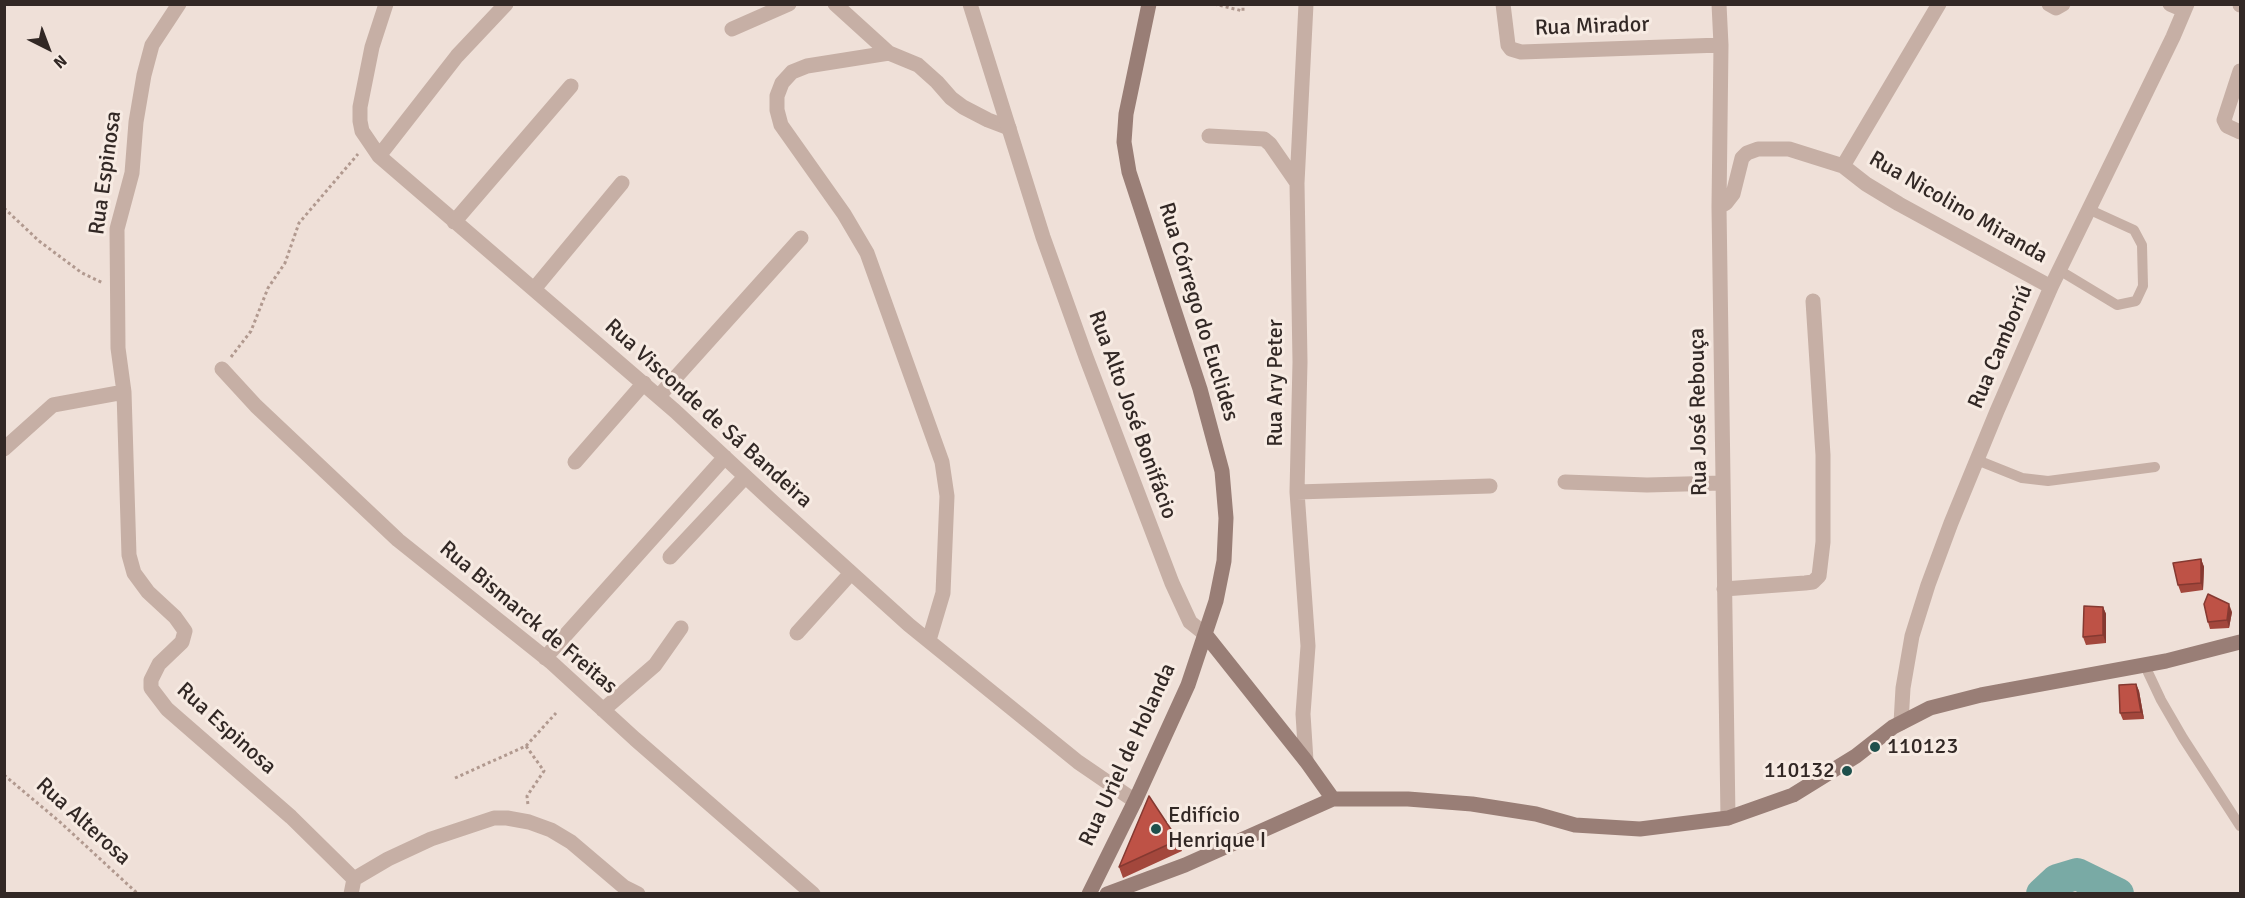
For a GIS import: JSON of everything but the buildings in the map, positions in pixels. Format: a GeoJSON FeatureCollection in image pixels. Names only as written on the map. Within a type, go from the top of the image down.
{"type":"FeatureCollection","features":[{"type":"Feature","properties":{"kind":"main road","name":"Rua Córrego do Euclides"},"geometry":{"type":"LineString","coordinates":[[1149,4],[1126,114],[1124,142],[1129,172],[1200,389],[1222,471],[1226,518],[1224,561],[1216,601],[1205,634]]}},
{"type":"Feature","properties":{"kind":"main road","name":"Rua Alto José Bonifácio"},"geometry":{"type":"LineString","coordinates":[[1205,634],[1306,761],[1333,799]]}},
{"type":"Feature","properties":{"kind":"main road","name":"Rua Uriel de Holanda"},"geometry":{"type":"LineString","coordinates":[[1089,894],[1188,685],[1205,634]]}},
{"type":"Feature","properties":{"kind":"main road"},"geometry":{"type":"LineString","coordinates":[[1107,894],[1185,865],[1333,799],[1407,799],[1472,804],[1536,814],[1575,825],[1640,829],[1728,818],[1793,795],[1856,756],[1893,727],[1930,708],[1981,695],[2145,666],[2241,642]]}},
{"type":"Feature","properties":{"kind":"street","name":"Rua Espinosa"},"geometry":{"type":"LineString","coordinates":[[179,4],[152,45],[136,122],[132,173],[117,229],[118,348],[124,392],[129,555],[134,573],[148,592],[175,617],[185,631],[182,642],[159,664],[151,680],[151,688],[166,709],[291,817],[352,886]]}},
{"type":"Feature","properties":{"kind":"street","name":"Rua Visconde de Sá Bandeira"},"geometry":{"type":"LineString","coordinates":[[386,4],[372,47],[360,107],[362,131],[379,156],[659,396],[909,626],[1078,762],[1135,801]]}},
{"type":"Feature","properties":{"kind":"street"},"geometry":{"type":"LineString","coordinates":[[379,156],[456,56],[506,4]]}},
{"type":"Feature","properties":{"kind":"street"},"geometry":{"type":"LineString","coordinates":[[732,29],[789,4]]}},
{"type":"Feature","properties":{"kind":"street"},"geometry":{"type":"LineString","coordinates":[[835,4],[889,53],[918,66],[963,107],[1009,128]]}},
{"type":"Feature","properties":{"kind":"street","name":"Rua Alto José Bonifácio"},"geometry":{"type":"LineString","coordinates":[[970,4],[1043,237],[1161,555],[1190,622],[1205,634]]}},
{"type":"Feature","properties":{"kind":"street","name":"Rua Ary Peter"},"geometry":{"type":"LineString","coordinates":[[1306,4],[1297,183],[1300,362],[1297,492],[1308,646],[1303,714],[1306,761]]}},
{"type":"Feature","properties":{"kind":"street","name":"Rua Mirador"},"geometry":{"type":"LineString","coordinates":[[1503,4],[1508,45],[1511,49],[1521,52],[1721,45]]}},
{"type":"Feature","properties":{"kind":"street","name":"Rua José Rebouça"},"geometry":{"type":"LineString","coordinates":[[1719,4],[1722,483],[1728,818]]}},
{"type":"Feature","properties":{"kind":"street"},"geometry":{"type":"LineString","coordinates":[[1719,207],[1733,194],[1742,159],[1747,153],[1758,149],[1789,149],[1843,166],[1939,4]]}},
{"type":"Feature","properties":{"kind":"street"},"geometry":{"type":"LineString","coordinates":[[2049,4],[2056,8],[2063,4]]}},
{"type":"Feature","properties":{"kind":"street","name":"Rua Camboriú"},"geometry":{"type":"LineString","coordinates":[[1901,723],[1903,688],[1912,636],[1928,585],[1977,460],[2051,287],[2145,96],[2180,6]]}},
{"type":"Feature","properties":{"kind":"street"},"geometry":{"type":"LineString","coordinates":[[889,53],[807,66],[792,72],[782,83],[777,96],[777,110],[781,125],[844,214],[867,254],[942,462],[947,495],[943,593],[929,640]]}},
{"type":"Feature","properties":{"kind":"street"},"geometry":{"type":"LineString","coordinates":[[2241,71],[2224,120],[2227,126],[2241,132]]}},
{"type":"Feature","properties":{"kind":"street"},"geometry":{"type":"LineString","coordinates":[[454,222],[571,86]]}},
{"type":"Feature","properties":{"kind":"street"},"geometry":{"type":"LineString","coordinates":[[1209,136],[1264,139],[1270,144],[1297,183]]}},
{"type":"Feature","properties":{"kind":"street","name":"Rua Nicolino Miranda"},"geometry":{"type":"LineString","coordinates":[[1843,166],[1866,184],[1899,204],[2051,287]]}},
{"type":"Feature","properties":{"kind":"street"},"geometry":{"type":"LineString","coordinates":[[534,289],[622,183]]}},
{"type":"Feature","properties":{"kind":"street"},"geometry":{"type":"LineString","coordinates":[[659,396],[801,238]]}},
{"type":"Feature","properties":{"kind":"street"},"geometry":{"type":"LineString","coordinates":[[1724,589],[1813,582],[1819,576],[1823,542],[1823,454],[1813,301]]}},
{"type":"Feature","properties":{"kind":"street","name":"Rua Bismarck de Freitas"},"geometry":{"type":"LineString","coordinates":[[222,369],[256,406],[398,540],[545,658],[813,894]]}},
{"type":"Feature","properties":{"kind":"street"},"geometry":{"type":"LineString","coordinates":[[575,462],[644,383]]}},
{"type":"Feature","properties":{"kind":"street"},"geometry":{"type":"LineString","coordinates":[[4,449],[53,405],[124,392]]}},
{"type":"Feature","properties":{"kind":"street"},"geometry":{"type":"LineString","coordinates":[[545,658],[725,457]]}},
{"type":"Feature","properties":{"kind":"street"},"geometry":{"type":"LineString","coordinates":[[670,557],[746,477]]}},
{"type":"Feature","properties":{"kind":"street"},"geometry":{"type":"LineString","coordinates":[[1565,482],[1647,485],[1722,483]]}},
{"type":"Feature","properties":{"kind":"street"},"geometry":{"type":"LineString","coordinates":[[1297,492],[1490,486]]}},
{"type":"Feature","properties":{"kind":"street"},"geometry":{"type":"LineString","coordinates":[[797,633],[851,573]]}},
{"type":"Feature","properties":{"kind":"street"},"geometry":{"type":"LineString","coordinates":[[603,710],[655,665],[681,628]]}},
{"type":"Feature","properties":{"kind":"street"},"geometry":{"type":"LineString","coordinates":[[352,886],[378,864],[431,839],[494,818],[507,818],[529,822],[551,830],[571,842],[624,887],[638,894]]}},
{"type":"Feature","properties":{"kind":"lane"},"geometry":{"type":"LineString","coordinates":[[2059,270],[2117,305],[2136,301],[2143,286],[2142,244],[2134,230],[2088,209]]}},
{"type":"Feature","properties":{"kind":"lane"},"geometry":{"type":"LineString","coordinates":[[1977,460],[2022,478],[2048,481],[2156,467]]}},
{"type":"Feature","properties":{"kind":"lane"},"geometry":{"type":"LineString","coordinates":[[2145,666],[2182,738],[2241,826]]}},
{"type":"Feature","properties":{"kind":"path"},"geometry":{"type":"LineString","coordinates":[[1214,4],[1243,11],[1243,4]]}},
{"type":"Feature","properties":{"kind":"path"},"geometry":{"type":"LineString","coordinates":[[222,369],[251,331],[268,288],[285,263],[299,223],[369,142]]}},
{"type":"Feature","properties":{"kind":"path"},"geometry":{"type":"LineString","coordinates":[[4,208],[39,241],[82,273],[116,289]]}},
{"type":"Feature","properties":{"kind":"path"},"geometry":{"type":"LineString","coordinates":[[455,778],[526,746],[556,712]]}},
{"type":"Feature","properties":{"kind":"path"},"geometry":{"type":"LineString","coordinates":[[526,746],[544,771],[527,796],[529,822]]}},
{"type":"Feature","properties":{"kind":"path","name":"Rua Alterosa"},"geometry":{"type":"LineString","coordinates":[[4,775],[60,822],[138,894]]}},
{"type":"Feature","properties":{"kind":"waterway"},"geometry":{"type":"LineString","coordinates":[[2042,894],[2057,880],[2077,874],[2118,894]]}},
{"type":"Feature","properties":{"kind":"place","name":"110123"},"geometry":{"type":"Point","coordinates":[1875,747]}},
{"type":"Feature","properties":{"kind":"place","name":"110132"},"geometry":{"type":"Point","coordinates":[1847,771]}},
{"type":"Feature","properties":{"kind":"place","name":"Edifício Henrique I"},"geometry":{"type":"Point","coordinates":[1156,829]}}]}
